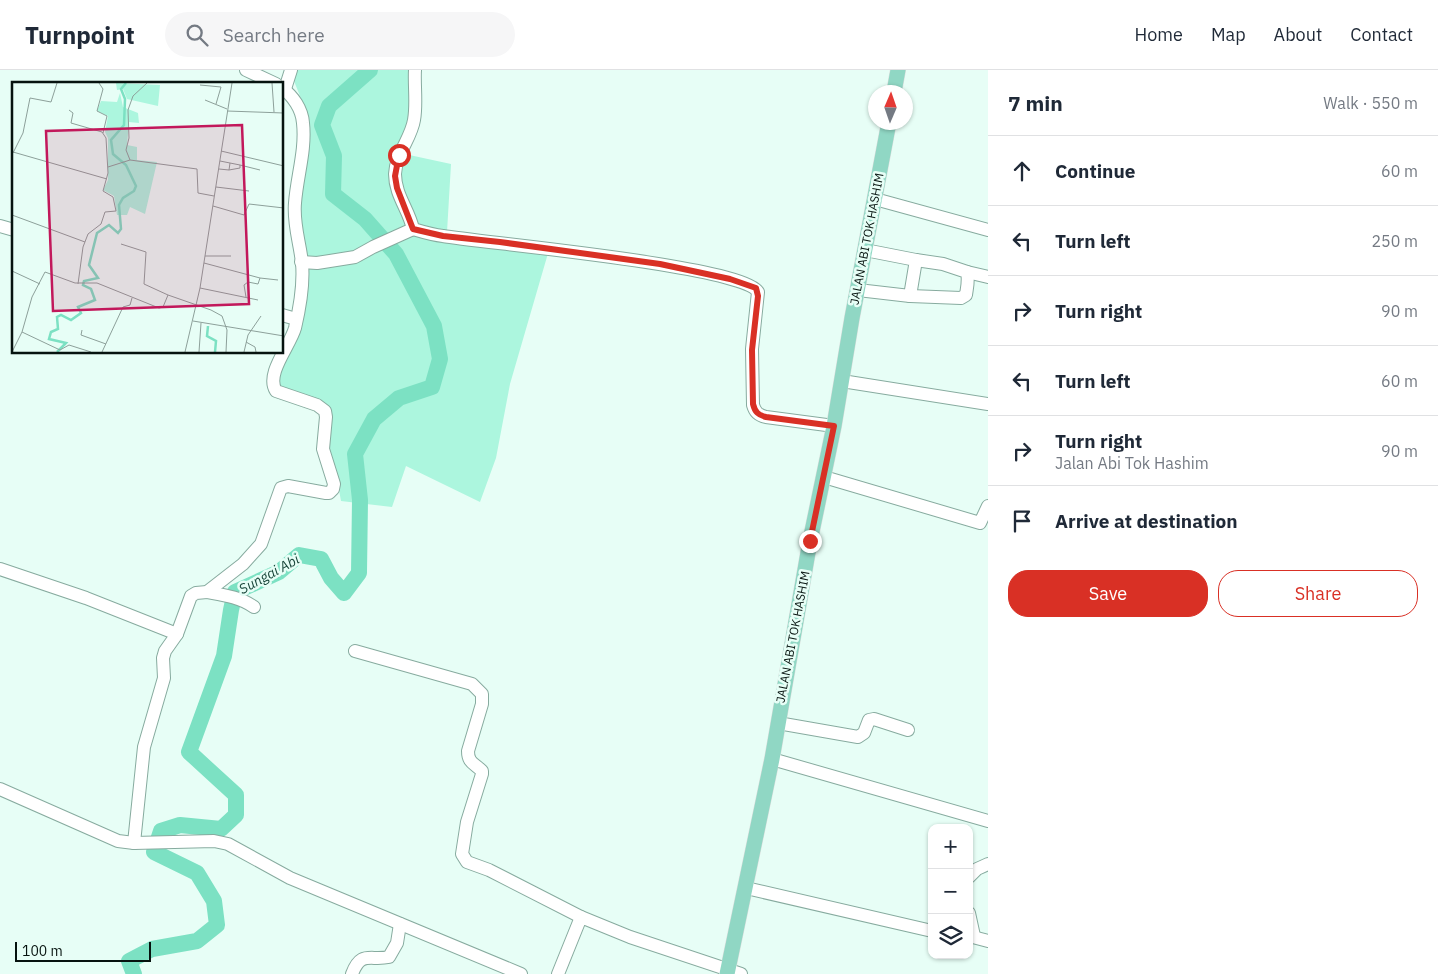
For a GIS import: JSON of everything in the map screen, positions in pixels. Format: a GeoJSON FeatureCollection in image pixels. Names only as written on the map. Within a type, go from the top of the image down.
{"type":"FeatureCollection","features":[{"type":"Feature","properties":{"kind":"main road"},"geometry":{"type":"LineString","coordinates":[[895,85],[898,70]]}},
{"type":"Feature","properties":{"kind":"main road","name":"JALAN ABI TOK HASHIM"},"geometry":{"type":"LineString","coordinates":[[732,972],[810,541],[834,426],[888,130]]}},
{"type":"Feature","properties":{"kind":"street"},"geometry":{"type":"LineString","coordinates":[[246,70],[271,82]]}},
{"type":"Feature","properties":{"kind":"street"},"geometry":{"type":"LineString","coordinates":[[284,82],[290,70]]}},
{"type":"Feature","properties":{"kind":"street"},"geometry":{"type":"LineString","coordinates":[[409,231],[412,222],[400,200],[395,176],[399,155],[414,120],[416,70]]}},
{"type":"Feature","properties":{"kind":"street"},"geometry":{"type":"LineString","coordinates":[[284,89],[291,94],[303,122],[294,223],[301,262],[302,290],[292,335],[284,352]]}},
{"type":"Feature","properties":{"kind":"street"},"geometry":{"type":"LineString","coordinates":[[875,199],[988,230]]}},
{"type":"Feature","properties":{"kind":"street"},"geometry":{"type":"LineString","coordinates":[[301,262],[317,263],[355,257],[409,231],[660,264],[730,279],[752,286],[758,292],[752,350],[754,409],[760,416],[834,426]]}},
{"type":"Feature","properties":{"kind":"street"},"geometry":{"type":"LineString","coordinates":[[865,250],[944,264],[967,272],[988,276]]}},
{"type":"Feature","properties":{"kind":"street"},"geometry":{"type":"LineString","coordinates":[[910,296],[916,260]]}},
{"type":"Feature","properties":{"kind":"street"},"geometry":{"type":"LineString","coordinates":[[858,290],[910,296],[960,298],[966,295],[968,287],[967,272]]}},
{"type":"Feature","properties":{"kind":"street"},"geometry":{"type":"LineString","coordinates":[[284,316],[296,319]]}},
{"type":"Feature","properties":{"kind":"street"},"geometry":{"type":"LineString","coordinates":[[207,592],[243,564],[260,544],[281,488],[288,486],[326,493],[333,489],[334,484],[323,449],[325,411],[317,405],[276,391],[273,384],[274,373],[283,354]]}},
{"type":"Feature","properties":{"kind":"street"},"geometry":{"type":"LineString","coordinates":[[842,381],[988,404]]}},
{"type":"Feature","properties":{"kind":"street"},"geometry":{"type":"LineString","coordinates":[[824,477],[984,525],[988,506]]}},
{"type":"Feature","properties":{"kind":"street"},"geometry":{"type":"LineString","coordinates":[[0,570],[86,598],[177,634]]}},
{"type":"Feature","properties":{"kind":"street"},"geometry":{"type":"LineString","coordinates":[[134,843],[144,746],[164,678],[164,651],[177,634],[191,596],[196,593],[207,592],[228,596],[251,604]]}},
{"type":"Feature","properties":{"kind":"street"},"geometry":{"type":"LineString","coordinates":[[355,651],[472,684],[482,694],[482,704],[468,751],[471,764],[482,770],[482,774],[467,822],[462,854],[467,862],[489,870],[581,917],[630,937],[732,972]]}},
{"type":"Feature","properties":{"kind":"street"},"geometry":{"type":"LineString","coordinates":[[778,723],[858,737],[864,733],[869,720],[874,719],[908,730]]}},
{"type":"Feature","properties":{"kind":"street"},"geometry":{"type":"LineString","coordinates":[[772,759],[988,821]]}},
{"type":"Feature","properties":{"kind":"street"},"geometry":{"type":"LineString","coordinates":[[0,789],[118,841],[134,843],[214,841],[228,844],[290,878],[521,974]]}},
{"type":"Feature","properties":{"kind":"street"},"geometry":{"type":"LineString","coordinates":[[973,874],[977,869],[988,864]]}},
{"type":"Feature","properties":{"kind":"street"},"geometry":{"type":"LineString","coordinates":[[746,888],[928,929]]}},
{"type":"Feature","properties":{"kind":"street"},"geometry":{"type":"LineString","coordinates":[[558,974],[581,917]]}},
{"type":"Feature","properties":{"kind":"street"},"geometry":{"type":"LineString","coordinates":[[352,974],[362,958],[390,957],[397,942],[400,924]]}},
{"type":"Feature","properties":{"kind":"street"},"geometry":{"type":"LineString","coordinates":[[973,937],[988,941]]}},
{"type":"Feature","properties":{"kind":"green space"},"geometry":{"type":"Polygon","coordinates":[[[297,70],[414,70],[413,124],[400,153],[451,164],[447,232],[551,243],[510,384],[496,458],[480,502],[406,466],[392,507],[341,501],[337,479],[326,444],[329,409],[279,392],[276,375],[301,324],[294,198],[308,116],[294,81],[297,70]]]}},
{"type":"Feature","properties":{"kind":"waterway","name":"Sungai Abi"},"geometry":{"type":"LineString","coordinates":[[134,974],[129,961],[152,949],[197,941],[217,925],[214,901],[197,873],[154,852],[161,831],[180,825],[221,829],[236,815],[236,795],[189,752],[224,656],[235,592],[279,572],[299,555],[321,559],[331,578],[344,593],[359,573],[360,500],[355,454],[374,419],[399,398],[432,387],[440,359],[434,326],[396,254],[365,219],[333,194],[334,156],[322,125],[329,106],[370,70]]}},
{"type":"Feature","properties":{"kind":"route"},"geometry":{"type":"LineString","coordinates":[[399,155],[395,176],[397,188],[400,200],[412,222],[413,229],[443,236],[660,264],[730,279],[756,288],[758,296],[752,350],[754,409],[760,416],[834,426],[810,541]]}}]}
